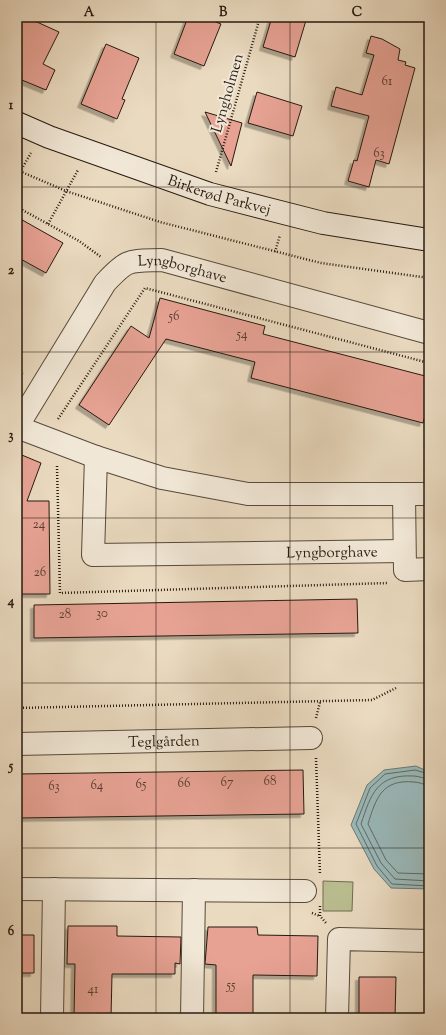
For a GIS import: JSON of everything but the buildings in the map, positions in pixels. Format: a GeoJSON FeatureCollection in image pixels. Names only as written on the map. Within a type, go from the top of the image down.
{"type":"FeatureCollection","features":[{"type":"Feature","properties":{"kind":"street","name":"Birkerød Parkvej"},"geometry":{"type":"LineString","coordinates":[[17,123],[88,151],[217,196],[324,223],[429,240]]}},
{"type":"Feature","properties":{"kind":"street","name":"Lyngborghave"},"geometry":{"type":"LineString","coordinates":[[429,333],[162,260],[130,261],[118,269],[105,283],[17,427],[96,457],[162,478],[248,494],[429,494]]}},
{"type":"Feature","properties":{"kind":"street","name":"Lyngborghave"},"geometry":{"type":"LineString","coordinates":[[96,457],[93,556],[404,551]]}},
{"type":"Feature","properties":{"kind":"street"},"geometry":{"type":"LineString","coordinates":[[404,494],[404,570],[429,570]]}},
{"type":"Feature","properties":{"kind":"street","name":"Teglgården"},"geometry":{"type":"LineString","coordinates":[[17,744],[311,738]]}},
{"type":"Feature","properties":{"kind":"street"},"geometry":{"type":"LineString","coordinates":[[17,889],[315,889]]}},
{"type":"Feature","properties":{"kind":"street"},"geometry":{"type":"LineString","coordinates":[[52,1018],[54,889]]}},
{"type":"Feature","properties":{"kind":"street"},"geometry":{"type":"LineString","coordinates":[[192,1018],[194,890]]}},
{"type":"Feature","properties":{"kind":"street"},"geometry":{"type":"LineString","coordinates":[[337,1018],[339,939],[429,941]]}},
{"type":"Feature","properties":{"kind":"path","name":"Lyngholmen"},"geometry":{"type":"LineString","coordinates":[[215,175],[260,17]]}},
{"type":"Feature","properties":{"kind":"path"},"geometry":{"type":"LineString","coordinates":[[17,177],[19,171],[42,134]]}},
{"type":"Feature","properties":{"kind":"path"},"geometry":{"type":"LineString","coordinates":[[48,224],[88,151]]}},
{"type":"Feature","properties":{"kind":"path"},"geometry":{"type":"LineString","coordinates":[[19,171],[66,191],[160,222],[321,263],[429,278]]}},
{"type":"Feature","properties":{"kind":"path"},"geometry":{"type":"LineString","coordinates":[[17,207],[79,241],[118,269]]}},
{"type":"Feature","properties":{"kind":"path"},"geometry":{"type":"LineString","coordinates":[[45,438],[145,288],[429,364]]}},
{"type":"Feature","properties":{"kind":"path"},"geometry":{"type":"LineString","coordinates":[[17,708],[372,700],[396,688]]}},
{"type":"Feature","properties":{"kind":"path"},"geometry":{"type":"LineString","coordinates":[[311,738],[317,765],[315,889],[320,916],[339,939]]}},
{"type":"Feature","properties":{"kind":"green space"},"geometry":{"type":"Polygon","coordinates":[[[323,881],[353,882],[352,911],[323,911],[323,881]]]}},
{"type":"Feature","properties":{"kind":"water"},"geometry":{"type":"Polygon","coordinates":[[[416,766],[429,772],[429,889],[391,888],[374,869],[351,825],[367,785],[384,770],[416,766]]]}}]}
